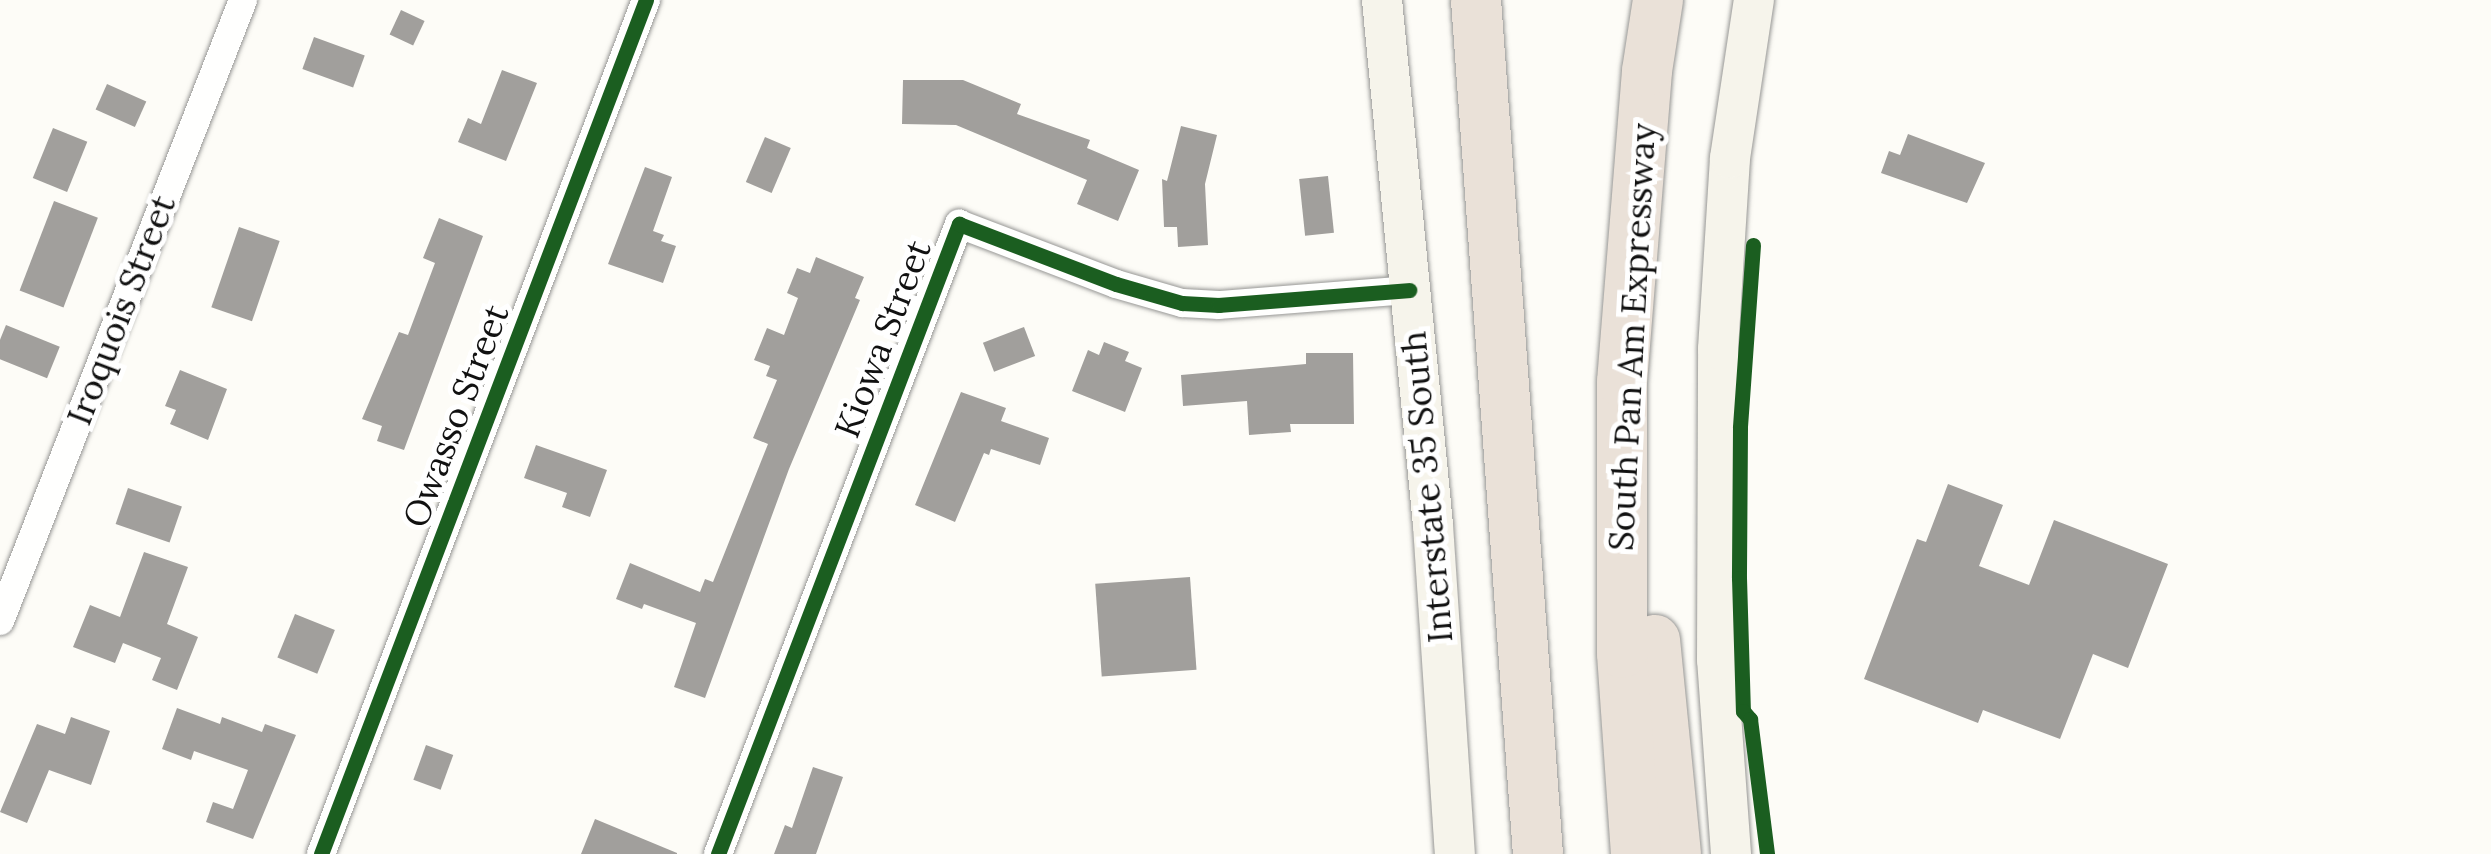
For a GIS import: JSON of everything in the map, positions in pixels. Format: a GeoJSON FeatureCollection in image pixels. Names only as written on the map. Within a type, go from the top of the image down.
{"type":"FeatureCollection","features":[{"type":"Feature","properties":{"kind":"highway"},"geometry":{"type":"LineString","coordinates":[[1476,0],[1538,854]]}},
{"type":"Feature","properties":{"kind":"highway","name":"South Pan Am Expressway"},"geometry":{"type":"LineString","coordinates":[[1636,854],[1622,653],[1620,503],[1626,308],[1646,71],[1658,0]]}},
{"type":"Feature","properties":{"kind":"highway"},"geometry":{"type":"LineString","coordinates":[[1646,71],[1652,609],[1676,854]]}},
{"type":"Feature","properties":{"kind":"main road","name":"Interstate 35 South"},"geometry":{"type":"LineString","coordinates":[[1382,0],[1433,525],[1454,854]]}},
{"type":"Feature","properties":{"kind":"main road"},"geometry":{"type":"LineString","coordinates":[[1732,854],[1717,660],[1718,349],[1730,158],[1754,0]]}},
{"type":"Feature","properties":{"kind":"street","name":"Iroquois Street"},"geometry":{"type":"LineString","coordinates":[[0,621],[242,0]]}},
{"type":"Feature","properties":{"kind":"street","name":"Owasso Street"},"geometry":{"type":"LineString","coordinates":[[321,854],[646,0]]}},
{"type":"Feature","properties":{"kind":"street","name":"Kiowa Street"},"geometry":{"type":"LineString","coordinates":[[718,854],[959,224],[1144,294],[1182,303],[1219,305],[1409,290]]}},
{"type":"Feature","properties":{"kind":"building"},"geometry":{"type":"Polygon","coordinates":[[[401,10],[425,21],[413,45],[390,34],[401,10]]]}},
{"type":"Feature","properties":{"kind":"building"},"geometry":{"type":"Polygon","coordinates":[[[314,37],[365,55],[353,87],[302,69],[314,37]]]}},
{"type":"Feature","properties":{"kind":"building"},"geometry":{"type":"Polygon","coordinates":[[[502,70],[537,83],[506,161],[458,142],[468,118],[481,124],[502,70]]]}},
{"type":"Feature","properties":{"kind":"building"},"geometry":{"type":"Polygon","coordinates":[[[903,80],[963,80],[1021,104],[1017,114],[1090,140],[1087,148],[1139,170],[1118,221],[1077,204],[1087,180],[956,125],[902,124],[903,80]]]}},
{"type":"Feature","properties":{"kind":"building"},"geometry":{"type":"Polygon","coordinates":[[[107,84],[146,101],[135,127],[96,110],[107,84]]]}},
{"type":"Feature","properties":{"kind":"building"},"geometry":{"type":"Polygon","coordinates":[[[1181,126],[1217,135],[1205,184],[1208,245],[1178,247],[1177,227],[1164,227],[1162,179],[1167,181],[1181,126]]]}},
{"type":"Feature","properties":{"kind":"building"},"geometry":{"type":"Polygon","coordinates":[[[53,128],[87,142],[67,192],[33,178],[53,128]]]}},
{"type":"Feature","properties":{"kind":"building"},"geometry":{"type":"Polygon","coordinates":[[[1908,134],[1985,163],[1967,203],[1881,173],[1889,151],[1900,155],[1908,134]]]}},
{"type":"Feature","properties":{"kind":"building"},"geometry":{"type":"Polygon","coordinates":[[[765,137],[791,148],[772,193],[746,182],[765,137]]]}},
{"type":"Feature","properties":{"kind":"building"},"geometry":{"type":"Polygon","coordinates":[[[645,167],[672,177],[653,231],[664,235],[661,241],[676,246],[663,283],[608,264],[645,167]]]}},
{"type":"Feature","properties":{"kind":"building"},"geometry":{"type":"Polygon","coordinates":[[[1328,176],[1334,233],[1305,236],[1299,179],[1328,176]]]}},
{"type":"Feature","properties":{"kind":"building"},"geometry":{"type":"Polygon","coordinates":[[[54,201],[98,218],[63,307],[20,291],[54,201]]]}},
{"type":"Feature","properties":{"kind":"building"},"geometry":{"type":"Polygon","coordinates":[[[439,218],[483,236],[404,450],[377,441],[382,426],[362,419],[399,332],[408,335],[435,263],[423,258],[439,218]]]}},
{"type":"Feature","properties":{"kind":"building"},"geometry":{"type":"Polygon","coordinates":[[[239,227],[280,241],[252,321],[211,307],[239,227]]]}},
{"type":"Feature","properties":{"kind":"building"},"geometry":{"type":"Polygon","coordinates":[[[816,257],[864,277],[855,298],[860,300],[789,469],[705,698],[674,687],[696,623],[644,604],[642,609],[616,599],[630,563],[700,592],[705,579],[713,582],[768,444],[753,438],[777,380],[766,376],[770,366],[754,360],[767,328],[784,335],[798,298],[787,293],[797,268],[810,273],[816,257]]]}},
{"type":"Feature","properties":{"kind":"building"},"geometry":{"type":"Polygon","coordinates":[[[6,325],[60,347],[47,378],[0,359],[0,340],[6,325]]]}},
{"type":"Feature","properties":{"kind":"building"},"geometry":{"type":"Polygon","coordinates":[[[1024,327],[1035,356],[994,372],[983,343],[1024,327]]]}},
{"type":"Feature","properties":{"kind":"building"},"geometry":{"type":"Polygon","coordinates":[[[1104,342],[1129,352],[1125,361],[1142,368],[1125,412],[1072,391],[1088,350],[1099,355],[1104,342]]]}},
{"type":"Feature","properties":{"kind":"building"},"geometry":{"type":"Polygon","coordinates":[[[1306,353],[1353,353],[1354,424],[1290,424],[1291,432],[1249,435],[1247,401],[1183,406],[1181,375],[1306,364],[1306,353]]]}},
{"type":"Feature","properties":{"kind":"building"},"geometry":{"type":"Polygon","coordinates":[[[180,370],[227,389],[208,440],[170,424],[176,410],[165,406],[180,370]]]}},
{"type":"Feature","properties":{"kind":"building"},"geometry":{"type":"Polygon","coordinates":[[[961,392],[1006,408],[1001,421],[1049,438],[1040,465],[991,449],[989,455],[984,453],[955,522],[915,505],[961,392]]]}},
{"type":"Feature","properties":{"kind":"building"},"geometry":{"type":"Polygon","coordinates":[[[536,445],[607,470],[590,517],[562,507],[567,493],[524,478],[536,445]]]}},
{"type":"Feature","properties":{"kind":"building"},"geometry":{"type":"Polygon","coordinates":[[[1948,484],[2003,505],[1979,566],[2029,585],[2054,520],[2168,564],[2128,668],[2093,654],[2060,739],[1983,710],[1978,723],[1864,679],[1917,539],[1926,542],[1948,484]]]}},
{"type":"Feature","properties":{"kind":"building"},"geometry":{"type":"Polygon","coordinates":[[[128,488],[182,507],[170,542],[116,524],[128,488]]]}},
{"type":"Feature","properties":{"kind":"building"},"geometry":{"type":"Polygon","coordinates":[[[144,552],[188,567],[167,624],[198,637],[177,690],[152,680],[161,658],[123,643],[115,663],[73,647],[90,605],[120,617],[144,552]]]}},
{"type":"Feature","properties":{"kind":"building"},"geometry":{"type":"Polygon","coordinates":[[[1190,577],[1196,670],[1102,676],[1095,584],[1190,577]]]}},
{"type":"Feature","properties":{"kind":"building"},"geometry":{"type":"Polygon","coordinates":[[[295,614],[335,630],[317,674],[277,658],[295,614]]]}},
{"type":"Feature","properties":{"kind":"building"},"geometry":{"type":"Polygon","coordinates":[[[177,708],[220,724],[222,717],[262,732],[265,724],[296,735],[253,839],[206,822],[213,802],[233,809],[248,770],[194,751],[191,760],[162,749],[177,708]]]}},
{"type":"Feature","properties":{"kind":"building"},"geometry":{"type":"Polygon","coordinates":[[[71,717],[110,731],[91,785],[49,770],[27,823],[0,812],[37,724],[65,734],[71,717]]]}},
{"type":"Feature","properties":{"kind":"building"},"geometry":{"type":"Polygon","coordinates":[[[426,745],[453,755],[441,790],[413,780],[426,745]]]}},
{"type":"Feature","properties":{"kind":"building"},"geometry":{"type":"Polygon","coordinates":[[[813,767],[843,777],[816,854],[774,854],[785,825],[792,828],[813,767]]]}},
{"type":"Feature","properties":{"kind":"building"},"geometry":{"type":"Polygon","coordinates":[[[595,819],[677,853],[677,854],[581,854],[595,819]]]}},
{"type":"Feature","properties":{"kind":"cycle path"},"geometry":{"type":"LineString","coordinates":[[321,854],[646,0]]}},
{"type":"Feature","properties":{"kind":"cycle path"},"geometry":{"type":"LineString","coordinates":[[718,854],[959,224],[1116,284],[1182,303],[1219,305],[1409,290]]}},
{"type":"Feature","properties":{"kind":"cycle path"},"geometry":{"type":"LineString","coordinates":[[1753,245],[1740,428],[1739,578],[1743,711],[1750,719],[1767,854]]}}]}
